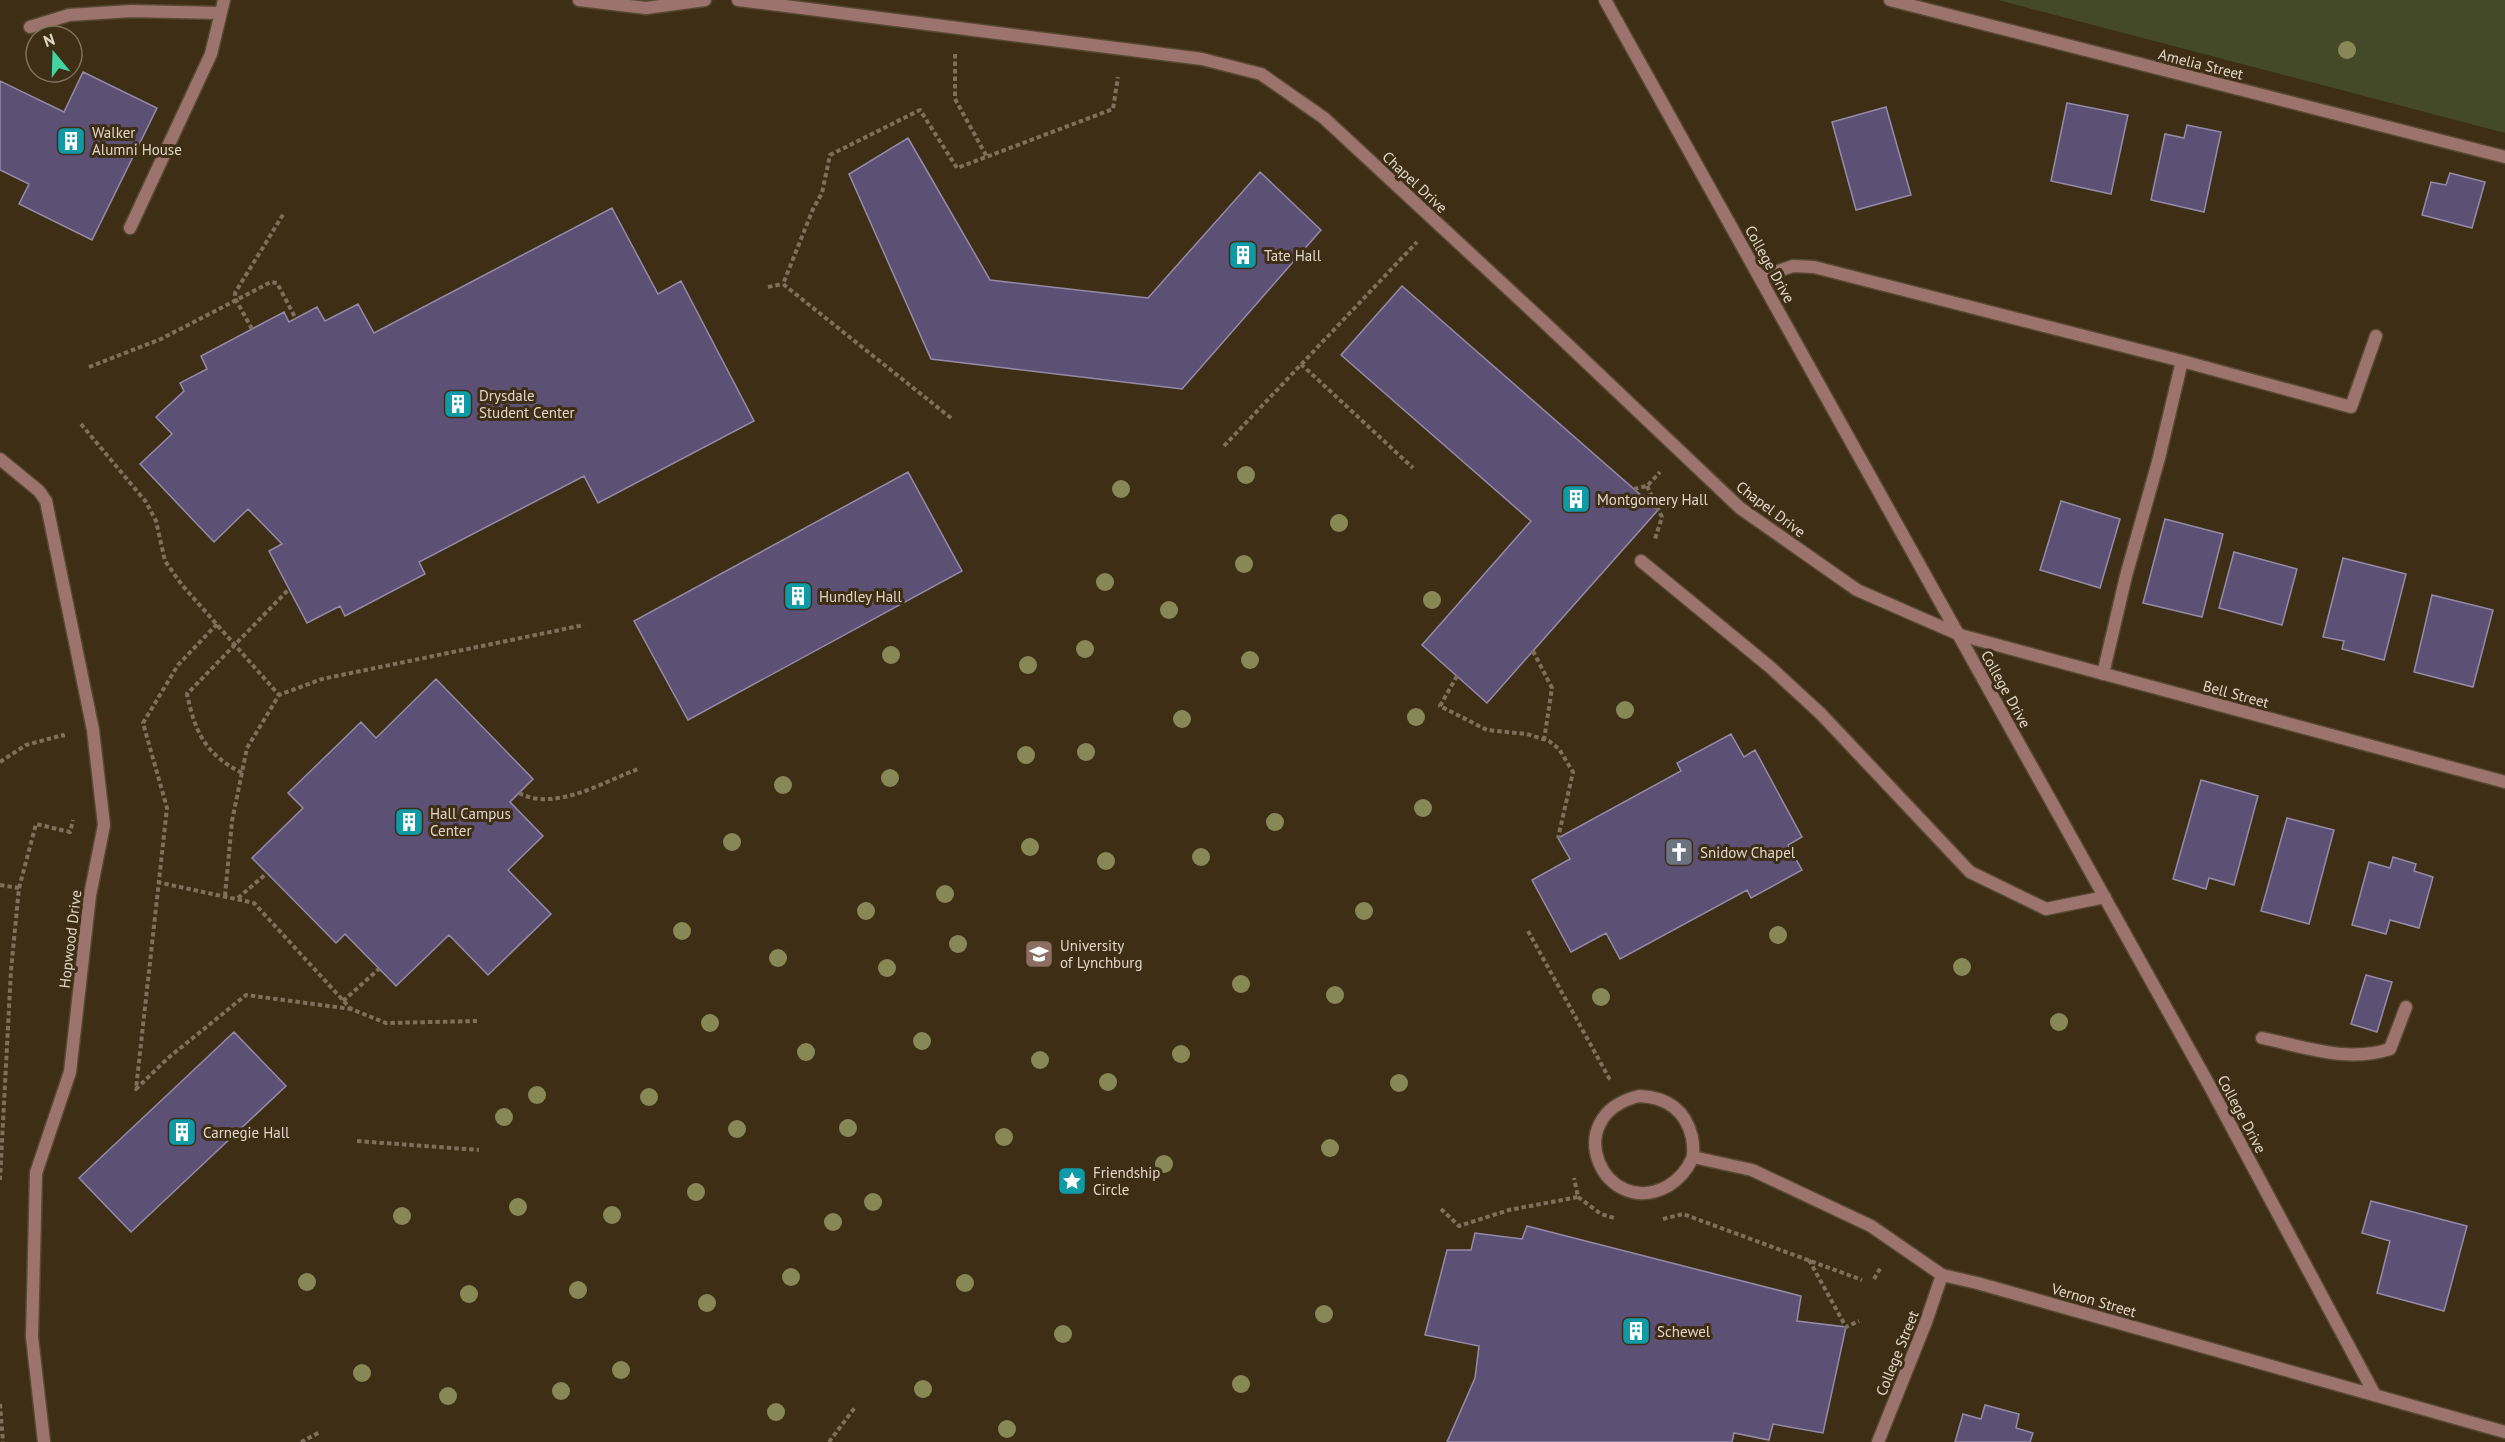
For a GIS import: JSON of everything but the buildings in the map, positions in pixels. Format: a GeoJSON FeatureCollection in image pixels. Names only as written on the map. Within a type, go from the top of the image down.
{"type":"FeatureCollection","features":[{"type":"Feature","properties":{"kind":"street"},"geometry":{"type":"LineString","coordinates":[[130,228],[210,54],[224,0]]}},
{"type":"Feature","properties":{"kind":"street"},"geometry":{"type":"LineString","coordinates":[[579,0],[646,8],[705,0]]}},
{"type":"Feature","properties":{"kind":"street","name":"Chapel Drive"},"geometry":{"type":"LineString","coordinates":[[738,0],[1202,59],[1261,74],[1324,118],[1545,322],[1740,508],[1857,590],[1960,635]]}},
{"type":"Feature","properties":{"kind":"street","name":"College Drive"},"geometry":{"type":"LineString","coordinates":[[1605,0],[2208,1083],[2375,1395]]}},
{"type":"Feature","properties":{"kind":"street","name":"Amelia Street"},"geometry":{"type":"LineString","coordinates":[[1890,0],[2505,157]]}},
{"type":"Feature","properties":{"kind":"street"},"geometry":{"type":"LineString","coordinates":[[40,24],[69,15],[131,11],[220,13]]}},
{"type":"Feature","properties":{"kind":"street"},"geometry":{"type":"LineString","coordinates":[[1760,278],[1793,266],[1814,267],[2182,361],[2351,407],[2376,336]]}},
{"type":"Feature","properties":{"kind":"street"},"geometry":{"type":"LineString","coordinates":[[2103,674],[2182,361]]}},
{"type":"Feature","properties":{"kind":"street","name":"Hopwood Drive"},"geometry":{"type":"LineString","coordinates":[[0,459],[39,491],[46,501],[93,730],[104,825],[90,895],[70,1072],[36,1173],[32,1337],[44,1442]]}},
{"type":"Feature","properties":{"kind":"street"},"geometry":{"type":"LineString","coordinates":[[1643,563],[1770,667],[1821,714],[1970,872],[2046,909],[2105,897]]}},
{"type":"Feature","properties":{"kind":"street","name":"Bell Street"},"geometry":{"type":"LineString","coordinates":[[1960,635],[2505,782]]}},
{"type":"Feature","properties":{"kind":"street"},"geometry":{"type":"LineString","coordinates":[[2262,1038],[2346,1056],[2371,1056],[2390,1049],[2406,1007]]}},
{"type":"Feature","properties":{"kind":"street"},"geometry":{"type":"LineString","coordinates":[[1639,1096],[1655,1096],[1669,1102],[1681,1113],[1689,1126],[1693,1157],[1685,1172],[1660,1190],[1644,1194],[1627,1191],[1613,1183],[1602,1170],[1595,1155],[1595,1138],[1599,1122],[1610,1109],[1624,1100],[1639,1096]]}},
{"type":"Feature","properties":{"kind":"street","name":"Vernon Street"},"geometry":{"type":"LineString","coordinates":[[1693,1157],[1752,1170],[1871,1226],[1942,1275],[2505,1432]]}},
{"type":"Feature","properties":{"kind":"street","name":"College Street"},"geometry":{"type":"LineString","coordinates":[[1878,1442],[1926,1322],[1942,1275]]}},
{"type":"Feature","properties":{"kind":"path"},"geometry":{"type":"LineString","coordinates":[[958,27],[955,50],[955,99],[987,157]]}},
{"type":"Feature","properties":{"kind":"path"},"geometry":{"type":"LineString","coordinates":[[783,284],[813,209],[822,193],[830,155],[920,110],[957,168],[1113,109],[1122,49]]}},
{"type":"Feature","properties":{"kind":"path"},"geometry":{"type":"LineString","coordinates":[[252,328],[236,300],[235,293],[240,281],[284,213]]}},
{"type":"Feature","properties":{"kind":"path"},"geometry":{"type":"LineString","coordinates":[[1224,446],[1435,222]]}},
{"type":"Feature","properties":{"kind":"path"},"geometry":{"type":"LineString","coordinates":[[89,367],[161,339],[272,282],[277,283],[296,319]]}},
{"type":"Feature","properties":{"kind":"path"},"geometry":{"type":"LineString","coordinates":[[768,287],[783,284],[951,418]]}},
{"type":"Feature","properties":{"kind":"path"},"geometry":{"type":"LineString","coordinates":[[1301,364],[1413,468]]}},
{"type":"Feature","properties":{"kind":"path"},"geometry":{"type":"LineString","coordinates":[[81,424],[146,502],[156,521],[165,561],[182,585],[279,695]]}},
{"type":"Feature","properties":{"kind":"path"},"geometry":{"type":"LineString","coordinates":[[1643,563],[1662,517],[1647,486]]}},
{"type":"Feature","properties":{"kind":"path"},"geometry":{"type":"LineString","coordinates":[[242,773],[216,757],[207,746],[198,733],[187,694],[289,589]]}},
{"type":"Feature","properties":{"kind":"path"},"geometry":{"type":"LineString","coordinates":[[217,624],[178,665],[143,723],[167,808],[157,882],[136,1089],[168,1058],[246,995],[351,1009],[386,1023],[477,1021]]}},
{"type":"Feature","properties":{"kind":"path"},"geometry":{"type":"LineString","coordinates":[[225,896],[232,821],[247,748],[279,695],[322,679],[584,625]]}},
{"type":"Feature","properties":{"kind":"path"},"geometry":{"type":"LineString","coordinates":[[1533,651],[1552,688],[1544,740]]}},
{"type":"Feature","properties":{"kind":"path"},"geometry":{"type":"LineString","coordinates":[[1457,676],[1440,706],[1487,730],[1527,734],[1559,749],[1573,772],[1558,838]]}},
{"type":"Feature","properties":{"kind":"path"},"geometry":{"type":"LineString","coordinates":[[0,762],[26,745],[63,735],[64,747]]}},
{"type":"Feature","properties":{"kind":"path"},"geometry":{"type":"LineString","coordinates":[[519,793],[530,799],[546,801],[560,799],[638,769]]}},
{"type":"Feature","properties":{"kind":"path"},"geometry":{"type":"LineString","coordinates":[[0,1180],[11,969],[19,888],[36,824],[70,832],[74,816]]}},
{"type":"Feature","properties":{"kind":"path"},"geometry":{"type":"LineString","coordinates":[[238,899],[267,873]]}},
{"type":"Feature","properties":{"kind":"path"},"geometry":{"type":"LineString","coordinates":[[157,882],[255,903],[351,1009]]}},
{"type":"Feature","properties":{"kind":"path"},"geometry":{"type":"LineString","coordinates":[[0,885],[19,888]]}},
{"type":"Feature","properties":{"kind":"path"},"geometry":{"type":"LineString","coordinates":[[1528,931],[1609,1078],[1601,1084]]}},
{"type":"Feature","properties":{"kind":"path"},"geometry":{"type":"LineString","coordinates":[[343,1001],[379,969]]}},
{"type":"Feature","properties":{"kind":"path"},"geometry":{"type":"LineString","coordinates":[[357,1141],[479,1150]]}},
{"type":"Feature","properties":{"kind":"path"},"geometry":{"type":"LineString","coordinates":[[1573,1170],[1578,1197],[1601,1214],[1623,1220]]}},
{"type":"Feature","properties":{"kind":"path"},"geometry":{"type":"LineString","coordinates":[[1442,1209],[1459,1226],[1509,1210],[1578,1197]]}},
{"type":"Feature","properties":{"kind":"path"},"geometry":{"type":"LineString","coordinates":[[1656,1220],[1683,1214],[1862,1280]]}},
{"type":"Feature","properties":{"kind":"path"},"geometry":{"type":"LineString","coordinates":[[1808,1259],[1846,1327],[1859,1321]]}},
{"type":"Feature","properties":{"kind":"path"},"geometry":{"type":"LineString","coordinates":[[0,1404],[3,1442]]}},
{"type":"Feature","properties":{"kind":"path"},"geometry":{"type":"LineString","coordinates":[[829,1442],[856,1406]]}},
{"type":"Feature","properties":{"kind":"path"},"geometry":{"type":"LineString","coordinates":[[301,1442],[320,1432]]}},
{"type":"Feature","properties":{"kind":"green space"},"geometry":{"type":"Polygon","coordinates":[[[1998,0],[2505,0],[2505,133],[1998,0]]]}},
{"type":"Feature","properties":{"kind":"place","name":"Walker Alumni House"},"geometry":{"type":"Point","coordinates":[71,141]}},
{"type":"Feature","properties":{"kind":"place","name":"Tate Hall"},"geometry":{"type":"Point","coordinates":[1243,255]}},
{"type":"Feature","properties":{"kind":"place","name":"Drysdale Student Center"},"geometry":{"type":"Point","coordinates":[458,404]}},
{"type":"Feature","properties":{"kind":"place","name":"Montgomery Hall"},"geometry":{"type":"Point","coordinates":[1576,499]}},
{"type":"Feature","properties":{"kind":"place","name":"Hundley Hall"},"geometry":{"type":"Point","coordinates":[798,596]}},
{"type":"Feature","properties":{"kind":"place","name":"Hall Campus Center"},"geometry":{"type":"Point","coordinates":[409,822]}},
{"type":"Feature","properties":{"kind":"place","name":"Snidow Chapel"},"geometry":{"type":"Point","coordinates":[1679,852]}},
{"type":"Feature","properties":{"kind":"place","name":"University of Lynchburg"},"geometry":{"type":"Point","coordinates":[1039,954]}},
{"type":"Feature","properties":{"kind":"place","name":"Carnegie Hall"},"geometry":{"type":"Point","coordinates":[182,1132]}},
{"type":"Feature","properties":{"kind":"place","name":"Friendship Circle"},"geometry":{"type":"Point","coordinates":[1072,1181]}},
{"type":"Feature","properties":{"kind":"place","name":"Schewel"},"geometry":{"type":"Point","coordinates":[1636,1331]}}]}
